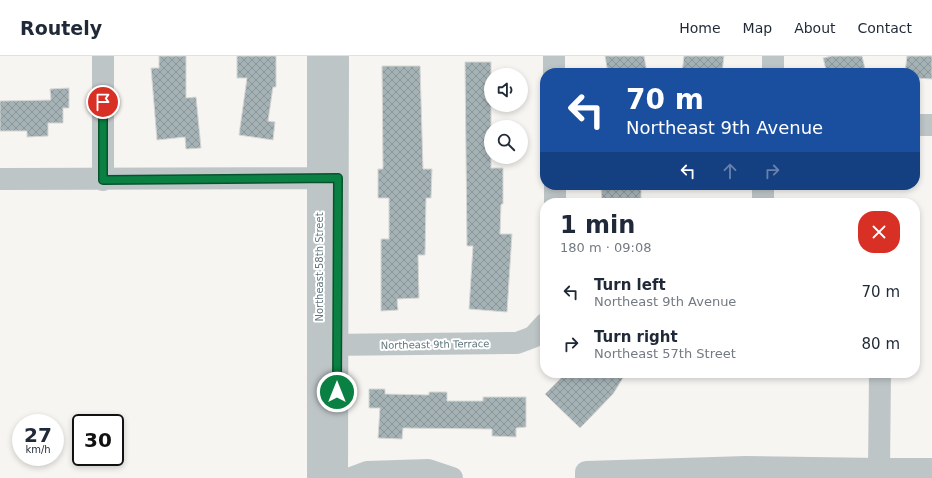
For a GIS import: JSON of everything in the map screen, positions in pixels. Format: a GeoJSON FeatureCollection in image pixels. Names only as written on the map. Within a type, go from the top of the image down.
{"type":"FeatureCollection","features":[{"type":"Feature","properties":{"kind":"street"},"geometry":{"type":"LineString","coordinates":[[103,56],[103,180]]}},
{"type":"Feature","properties":{"kind":"street","name":"Northeast 58th Street"},"geometry":{"type":"LineString","coordinates":[[318,56],[329,178]]}},
{"type":"Feature","properties":{"kind":"street","name":"Northeast 58th Street"},"geometry":{"type":"LineString","coordinates":[[318,478],[328,345],[329,178],[338,56]]}},
{"type":"Feature","properties":{"kind":"street"},"geometry":{"type":"LineString","coordinates":[[554,56],[554,68]]}},
{"type":"Feature","properties":{"kind":"street"},"geometry":{"type":"LineString","coordinates":[[773,56],[773,68]]}},
{"type":"Feature","properties":{"kind":"street"},"geometry":{"type":"LineString","coordinates":[[920,125],[932,125]]}},
{"type":"Feature","properties":{"kind":"street"},"geometry":{"type":"LineString","coordinates":[[0,179],[103,180],[329,178]]}},
{"type":"Feature","properties":{"kind":"street","name":"Northeast 9th Terrace"},"geometry":{"type":"LineString","coordinates":[[328,345],[517,343],[533,337],[540,329]]}},
{"type":"Feature","properties":{"kind":"street","name":"Northeast 58th Street"},"geometry":{"type":"LineString","coordinates":[[328,345],[337,478]]}},
{"type":"Feature","properties":{"kind":"street"},"geometry":{"type":"LineString","coordinates":[[879,469],[880,378]]}},
{"type":"Feature","properties":{"kind":"street"},"geometry":{"type":"LineString","coordinates":[[586,478],[586,472],[707,468],[932,469]]}},
{"type":"Feature","properties":{"kind":"street"},"geometry":{"type":"LineString","coordinates":[[351,478],[367,472],[428,470],[452,478]]}},
{"type":"Feature","properties":{"kind":"building"},"geometry":{"type":"Polygon","coordinates":[[[159,56],[186,56],[186,98],[196,97],[201,148],[186,149],[185,137],[157,140],[151,68],[159,68],[159,56]]]}},
{"type":"Feature","properties":{"kind":"building"},"geometry":{"type":"Polygon","coordinates":[[[237,56],[276,56],[276,87],[273,87],[268,121],[275,122],[273,140],[239,135],[247,78],[237,78],[237,56]]]}},
{"type":"Feature","properties":{"kind":"building"},"geometry":{"type":"Polygon","coordinates":[[[605,56],[644,56],[646,68],[607,68],[605,56]]]}},
{"type":"Feature","properties":{"kind":"building"},"geometry":{"type":"Polygon","coordinates":[[[684,56],[724,56],[723,68],[683,68],[684,56]]]}},
{"type":"Feature","properties":{"kind":"building"},"geometry":{"type":"Polygon","coordinates":[[[832,56],[862,56],[865,68],[826,68],[823,58],[832,56]]]}},
{"type":"Feature","properties":{"kind":"building"},"geometry":{"type":"Polygon","coordinates":[[[907,56],[932,56],[932,79],[920,78],[920,68],[906,68],[907,56]]]}},
{"type":"Feature","properties":{"kind":"building"},"geometry":{"type":"Polygon","coordinates":[[[465,62],[491,62],[491,68],[484,68],[484,112],[491,112],[491,120],[484,120],[484,164],[491,164],[491,168],[503,168],[503,204],[501,204],[500,234],[512,234],[507,312],[469,309],[473,246],[467,246],[465,62]]]}},
{"type":"Feature","properties":{"kind":"building"},"geometry":{"type":"Polygon","coordinates":[[[382,66],[420,66],[423,169],[432,169],[431,198],[426,198],[425,255],[418,255],[419,298],[397,299],[398,310],[381,311],[381,239],[389,239],[389,198],[378,198],[378,169],[383,169],[382,66]]]}},
{"type":"Feature","properties":{"kind":"building"},"geometry":{"type":"Polygon","coordinates":[[[69,88],[69,108],[63,108],[63,123],[48,123],[48,136],[27,137],[27,131],[0,131],[0,101],[51,100],[50,89],[69,88]]]}},
{"type":"Feature","properties":{"kind":"building"},"geometry":{"type":"Polygon","coordinates":[[[601,190],[641,190],[641,198],[602,198],[601,190]]]}},
{"type":"Feature","properties":{"kind":"building"},"geometry":{"type":"Polygon","coordinates":[[[561,378],[623,378],[613,394],[580,428],[545,394],[561,378]]]}},
{"type":"Feature","properties":{"kind":"building"},"geometry":{"type":"Polygon","coordinates":[[[369,389],[385,389],[385,394],[429,395],[429,392],[447,392],[447,401],[483,401],[483,397],[526,397],[526,427],[516,428],[516,437],[492,436],[492,429],[403,428],[402,439],[378,438],[380,408],[369,408],[369,389]]]}},
{"type":"Feature","properties":{"kind":"route"},"geometry":{"type":"LineString","coordinates":[[103,102],[103,180],[338,178],[337,392]]}}]}
